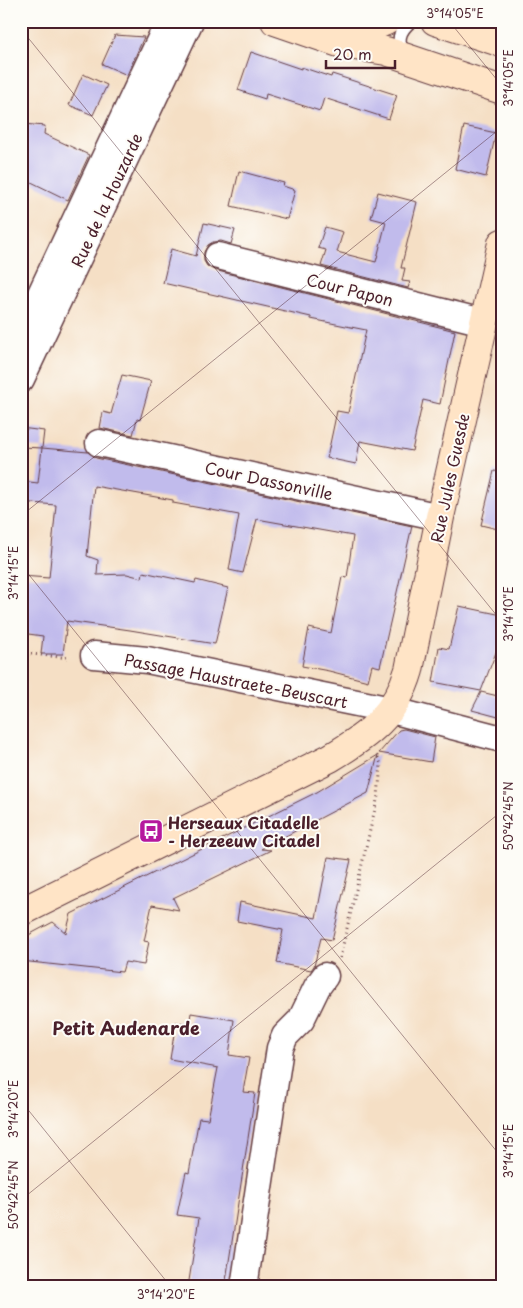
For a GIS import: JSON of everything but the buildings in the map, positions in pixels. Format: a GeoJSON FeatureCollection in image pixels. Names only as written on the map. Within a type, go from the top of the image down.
{"type":"FeatureCollection","features":[{"type":"Feature","properties":{"kind":"main road"},"geometry":{"type":"LineString","coordinates":[[275,21],[342,44],[376,49],[502,90]]}},
{"type":"Feature","properties":{"kind":"main road"},"geometry":{"type":"LineString","coordinates":[[323,21],[346,29],[357,30],[372,28],[386,21]]}},
{"type":"Feature","properties":{"kind":"main road"},"geometry":{"type":"LineString","coordinates":[[435,21],[502,43]]}},
{"type":"Feature","properties":{"kind":"main road","name":"Rue Jules Guesde"},"geometry":{"type":"LineString","coordinates":[[21,912],[330,758],[367,734],[391,710],[401,694],[409,670],[440,517],[502,243]]}},
{"type":"Feature","properties":{"kind":"street","name":"Rue de la Houzarde"},"geometry":{"type":"LineString","coordinates":[[21,336],[169,21]]}},
{"type":"Feature","properties":{"kind":"street","name":"Rue de la Houzarde"},"geometry":{"type":"LineString","coordinates":[[21,380],[190,21]]}},
{"type":"Feature","properties":{"kind":"street","name":"Cour Papon"},"geometry":{"type":"LineString","coordinates":[[218,256],[483,322]]}},
{"type":"Feature","properties":{"kind":"street","name":"Cour Dassonville"},"geometry":{"type":"LineString","coordinates":[[99,443],[440,517]]}},
{"type":"Feature","properties":{"kind":"street","name":"Passage Haustraete-Beuscart"},"geometry":{"type":"LineString","coordinates":[[94,655],[148,660],[391,710],[502,739]]}},
{"type":"Feature","properties":{"kind":"street"},"geometry":{"type":"LineString","coordinates":[[244,1287],[280,1048],[285,1036],[301,1020],[317,987],[325,976]]}},
{"type":"Feature","properties":{"kind":"lane"},"geometry":{"type":"LineString","coordinates":[[411,21],[404,27],[398,37],[404,53],[416,62]]}},
{"type":"Feature","properties":{"kind":"path"},"geometry":{"type":"LineString","coordinates":[[21,653],[77,659],[94,655]]}},
{"type":"Feature","properties":{"kind":"path"},"geometry":{"type":"LineString","coordinates":[[325,976],[340,958],[378,796],[381,764],[374,749]]}},
{"type":"Feature","properties":{"kind":"place","name":"Herseaux Citadelle - Herzeeuw Citadel"},"geometry":{"type":"Point","coordinates":[151,831]}},
{"type":"Feature","properties":{"kind":"district","name":"Petit Audenarde"},"geometry":{"type":"Point","coordinates":[126,1027]}}]}
